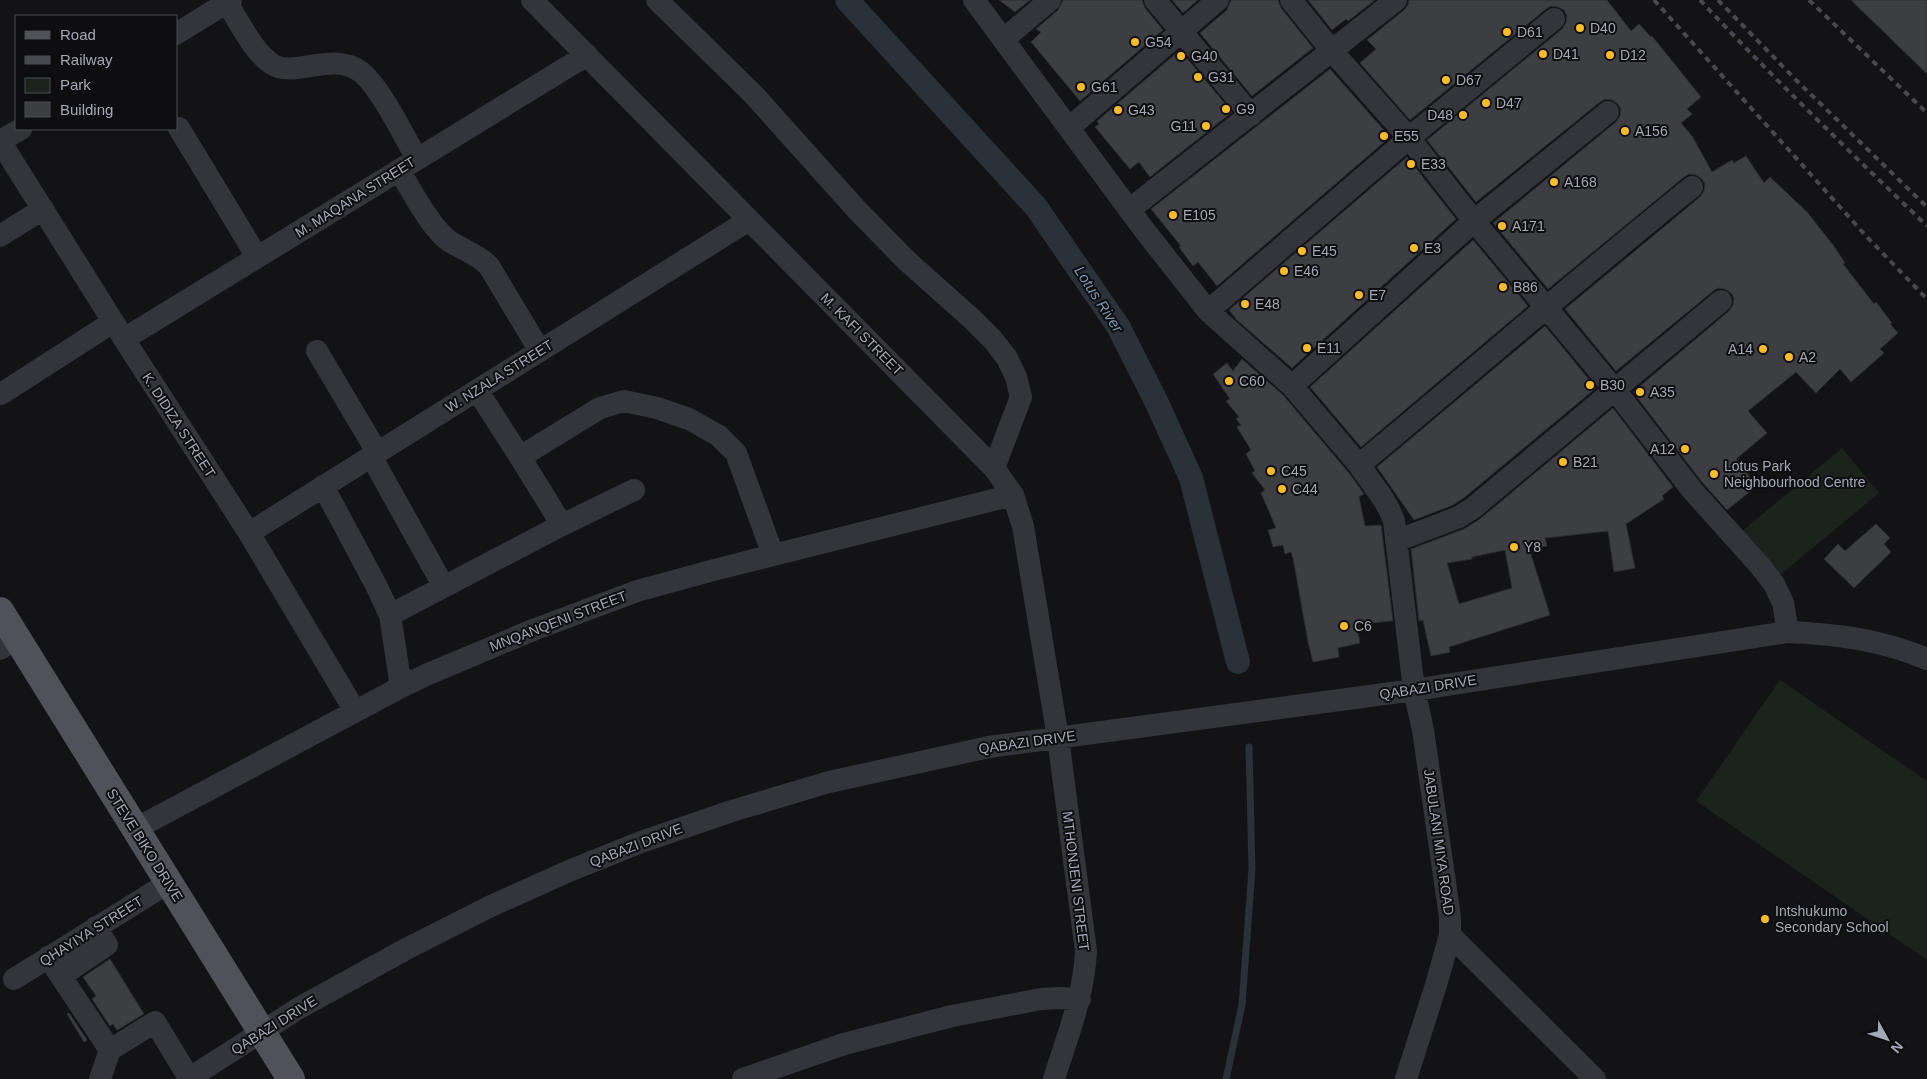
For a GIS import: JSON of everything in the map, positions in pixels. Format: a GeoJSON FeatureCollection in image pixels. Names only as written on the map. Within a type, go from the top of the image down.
{"type":"FeatureCollection","features":[{"type":"Feature","properties":{"kind":"main road","name":"STEVE BIKO DRIVE"},"geometry":{"type":"LineString","coordinates":[[0,611],[9,644],[135,829],[290,1079]]}},
{"type":"Feature","properties":{"kind":"street","name":"M. KAFI STREET"},"geometry":{"type":"LineString","coordinates":[[532,0],[1005,481],[1013,495],[1023,526],[1058,738]]}},
{"type":"Feature","properties":{"kind":"street"},"geometry":{"type":"LineString","coordinates":[[657,0],[753,94],[857,210],[906,260],[972,318],[1007,358],[1016,377],[1021,397],[1012,426],[994,468]]}},
{"type":"Feature","properties":{"kind":"street","name":"JABULANI MIYA ROAD"},"geometry":{"type":"LineString","coordinates":[[974,0],[1070,127],[1129,210],[1208,311],[1292,386],[1359,465],[1389,509],[1394,520],[1414,690],[1423,730],[1448,891],[1450,935],[1406,1079]]}},
{"type":"Feature","properties":{"kind":"street"},"geometry":{"type":"LineString","coordinates":[[1004,39],[1050,0]]}},
{"type":"Feature","properties":{"kind":"street"},"geometry":{"type":"LineString","coordinates":[[1155,0],[1251,114]]}},
{"type":"Feature","properties":{"kind":"street"},"geometry":{"type":"LineString","coordinates":[[1070,127],[1218,0]]}},
{"type":"Feature","properties":{"kind":"street"},"geometry":{"type":"LineString","coordinates":[[1291,0],[1332,51],[1409,138],[1474,221],[1615,390],[1692,490],[1774,584],[1783,603],[1788,632]]}},
{"type":"Feature","properties":{"kind":"street"},"geometry":{"type":"LineString","coordinates":[[1129,210],[1396,0]]}},
{"type":"Feature","properties":{"kind":"street"},"geometry":{"type":"LineString","coordinates":[[178,33],[229,1],[255,47],[273,65],[284,69],[332,62],[360,72],[374,86],[439,231],[449,241],[481,257],[489,266],[540,350]]}},
{"type":"Feature","properties":{"kind":"street"},"geometry":{"type":"LineString","coordinates":[[1208,311],[1409,138],[1554,19]]}},
{"type":"Feature","properties":{"kind":"street","name":"M. MAQANA STREET"},"geometry":{"type":"LineString","coordinates":[[1,394],[257,257],[586,55]]}},
{"type":"Feature","properties":{"kind":"street"},"geometry":{"type":"LineString","coordinates":[[1292,386],[1474,221],[1608,112]]}},
{"type":"Feature","properties":{"kind":"street"},"geometry":{"type":"LineString","coordinates":[[179,128],[257,257]]}},
{"type":"Feature","properties":{"kind":"street"},"geometry":{"type":"LineString","coordinates":[[0,141],[19,130]]}},
{"type":"Feature","properties":{"kind":"street","name":"K. DIDIZA STREET"},"geometry":{"type":"LineString","coordinates":[[0,141],[118,330],[248,532],[355,711]]}},
{"type":"Feature","properties":{"kind":"street"},"geometry":{"type":"LineString","coordinates":[[1359,465],[1585,274],[1692,187]]}},
{"type":"Feature","properties":{"kind":"street"},"geometry":{"type":"LineString","coordinates":[[0,236],[43,209]]}},
{"type":"Feature","properties":{"kind":"street","name":"W. NZALA STREET"},"geometry":{"type":"LineString","coordinates":[[248,532],[749,220]]}},
{"type":"Feature","properties":{"kind":"street"},"geometry":{"type":"LineString","coordinates":[[1396,541],[1459,517],[1473,508],[1721,300]]}},
{"type":"Feature","properties":{"kind":"street"},"geometry":{"type":"LineString","coordinates":[[318,351],[444,586]]}},
{"type":"Feature","properties":{"kind":"street"},"geometry":{"type":"LineString","coordinates":[[477,390],[562,525]]}},
{"type":"Feature","properties":{"kind":"street"},"geometry":{"type":"LineString","coordinates":[[520,456],[600,408],[624,401],[657,408],[689,419],[719,436],[736,453],[773,555]]}},
{"type":"Feature","properties":{"kind":"street"},"geometry":{"type":"LineString","coordinates":[[323,486],[368,569],[390,615],[401,687]]}},
{"type":"Feature","properties":{"kind":"street"},"geometry":{"type":"LineString","coordinates":[[390,615],[510,554],[562,525],[634,490]]}},
{"type":"Feature","properties":{"kind":"street","name":"MNQANQENI STREET"},"geometry":{"type":"LineString","coordinates":[[135,829],[401,687],[533,630],[637,591],[1013,495]]}},
{"type":"Feature","properties":{"kind":"street","name":"QABAZI DRIVE"},"geometry":{"type":"LineString","coordinates":[[188,1079],[299,1008],[491,906],[641,842],[732,811],[829,782],[989,747],[1414,690],[1788,632],[1827,634],[1867,640],[1896,647],[1927,659]]}},
{"type":"Feature","properties":{"kind":"street","name":"MTHONJENI STREET"},"geometry":{"type":"LineString","coordinates":[[1054,1079],[1080,999],[1085,974],[1086,951],[1058,738]]}},
{"type":"Feature","properties":{"kind":"street","name":"QHAYIYA STREET"},"geometry":{"type":"LineString","coordinates":[[14,979],[168,883]]}},
{"type":"Feature","properties":{"kind":"street"},"geometry":{"type":"LineString","coordinates":[[61,976],[107,945],[96,927]]}},
{"type":"Feature","properties":{"kind":"street"},"geometry":{"type":"LineString","coordinates":[[1450,935],[1595,1079]]}},
{"type":"Feature","properties":{"kind":"street"},"geometry":{"type":"LineString","coordinates":[[48,957],[110,1050]]}},
{"type":"Feature","properties":{"kind":"street"},"geometry":{"type":"LineString","coordinates":[[743,1079],[844,1044],[952,1016],[1041,999],[1080,999]]}},
{"type":"Feature","properties":{"kind":"street"},"geometry":{"type":"LineString","coordinates":[[100,1079],[110,1050],[155,1022],[188,1079]]}},
{"type":"Feature","properties":{"kind":"green space"},"geometry":{"type":"Polygon","coordinates":[[[1842,448],[1879,493],[1779,576],[1741,532],[1842,448]]]}},
{"type":"Feature","properties":{"kind":"green space"},"geometry":{"type":"Polygon","coordinates":[[[1780,680],[1927,781],[1927,960],[1696,801],[1780,680]]]}},
{"type":"Feature","properties":{"kind":"building"},"geometry":{"type":"Polygon","coordinates":[[[999,0],[1030,0],[1015,12],[999,0]]]}},
{"type":"Feature","properties":{"kind":"building"},"geometry":{"type":"Polygon","coordinates":[[[1063,0],[1142,0],[1145,8],[1163,30],[1080,101],[1031,42],[1041,32],[1036,29],[1058,10],[1063,0]]]}},
{"type":"Feature","properties":{"kind":"building"},"geometry":{"type":"Polygon","coordinates":[[[1172,0],[1198,0],[1183,13],[1172,0]]]}},
{"type":"Feature","properties":{"kind":"building"},"geometry":{"type":"Polygon","coordinates":[[[1231,0],[1278,0],[1281,8],[1313,48],[1252,96],[1200,33],[1227,10],[1231,0]]]}},
{"type":"Feature","properties":{"kind":"building"},"geometry":{"type":"Polygon","coordinates":[[[1308,0],[1375,0],[1348,21],[1346,19],[1332,30],[1308,0]]]}},
{"type":"Feature","properties":{"kind":"building"},"geometry":{"type":"Polygon","coordinates":[[[1409,0],[1607,0],[1631,31],[1639,24],[1652,36],[1701,97],[1687,109],[1692,114],[1681,123],[1692,136],[1712,172],[1732,160],[1734,163],[1746,156],[1764,183],[1770,177],[1807,212],[1833,245],[1845,263],[1843,264],[1874,304],[1876,302],[1892,323],[1890,324],[1898,333],[1880,349],[1884,353],[1851,382],[1840,369],[1816,393],[1796,372],[1748,411],[1767,433],[1736,459],[1757,486],[1727,510],[1702,482],[1633,392],[1729,311],[1733,305],[1734,298],[1731,293],[1725,289],[1718,288],[1713,291],[1616,371],[1565,309],[1700,197],[1704,191],[1705,184],[1702,179],[1696,175],[1689,174],[1684,177],[1548,289],[1493,223],[1616,122],[1620,116],[1621,109],[1612,100],[1605,99],[1600,102],[1476,202],[1427,140],[1562,29],[1566,23],[1567,16],[1564,10],[1558,7],[1551,6],[1546,9],[1410,120],[1360,63],[1376,49],[1367,40],[1404,10],[1409,0]]]}},
{"type":"Feature","properties":{"kind":"building"},"geometry":{"type":"Polygon","coordinates":[[[1851,0],[1927,0],[1927,74],[1851,0]]]}},
{"type":"Feature","properties":{"kind":"building"},"geometry":{"type":"Polygon","coordinates":[[[1180,50],[1232,112],[1150,177],[1139,162],[1130,169],[1095,127],[1099,124],[1097,121],[1180,50]]]}},
{"type":"Feature","properties":{"kind":"building"},"geometry":{"type":"Polygon","coordinates":[[[1330,69],[1390,137],[1217,286],[1198,262],[1193,266],[1179,247],[1181,246],[1151,209],[1330,69]]]}},
{"type":"Feature","properties":{"kind":"building"},"geometry":{"type":"Polygon","coordinates":[[[1407,157],[1456,219],[1292,368],[1237,320],[1229,310],[1407,157]]]}},
{"type":"Feature","properties":{"kind":"building"},"geometry":{"type":"Polygon","coordinates":[[[1473,240],[1528,306],[1361,447],[1310,387],[1473,240]]]}},
{"type":"Feature","properties":{"kind":"building"},"geometry":{"type":"Polygon","coordinates":[[[1545,326],[1596,388],[1465,497],[1453,505],[1414,520],[1377,467],[1545,326]]]}},
{"type":"Feature","properties":{"kind":"building"},"geometry":{"type":"Polygon","coordinates":[[[1242,359],[1283,395],[1349,473],[1364,494],[1359,497],[1365,526],[1381,525],[1393,621],[1356,624],[1360,643],[1338,648],[1339,657],[1313,662],[1291,552],[1285,554],[1283,545],[1273,547],[1268,530],[1276,528],[1261,493],[1265,490],[1252,473],[1255,471],[1246,454],[1251,450],[1237,427],[1241,425],[1236,419],[1239,417],[1226,401],[1230,399],[1213,374],[1227,363],[1233,371],[1242,359]]]}},
{"type":"Feature","properties":{"kind":"building"},"geometry":{"type":"Polygon","coordinates":[[[1613,408],[1673,487],[1662,496],[1664,499],[1626,524],[1635,568],[1614,572],[1608,531],[1545,538],[1547,546],[1529,548],[1550,615],[1449,647],[1450,652],[1431,656],[1423,620],[1419,621],[1411,549],[1464,529],[1480,519],[1613,408]],[[1505,550],[1472,557],[1472,559],[1447,563],[1459,604],[1512,588],[1505,550]]]}},
{"type":"Feature","properties":{"kind":"building"},"geometry":{"type":"Polygon","coordinates":[[[1876,524],[1890,538],[1884,544],[1891,552],[1854,588],[1824,559],[1838,544],[1845,551],[1876,524]]]}},
{"type":"Feature","properties":{"kind":"building"},"geometry":{"type":"Polygon","coordinates":[[[110,959],[144,1014],[117,1030],[113,1024],[110,1026],[92,999],[96,996],[83,977],[110,959]]]}},
{"type":"Feature","properties":{"kind":"building"},"geometry":{"type":"Polygon","coordinates":[[[69,1013],[87,1040],[84,1042],[67,1014],[69,1013]]]}},
{"type":"Feature","properties":{"kind":"waterway","name":"Lotus River"},"geometry":{"type":"LineString","coordinates":[[847,0],[1036,207],[1118,326],[1156,401],[1191,478],[1238,662]]}},
{"type":"Feature","properties":{"kind":"waterway"},"geometry":{"type":"LineString","coordinates":[[1226,1079],[1242,1005],[1252,869],[1249,747]]}},
{"type":"Feature","properties":{"kind":"railway"},"geometry":{"type":"LineString","coordinates":[[1654,0],[1867,237],[1927,299]]}},
{"type":"Feature","properties":{"kind":"railway"},"geometry":{"type":"LineString","coordinates":[[1700,0],[1841,143],[1927,226]]}},
{"type":"Feature","properties":{"kind":"railway"},"geometry":{"type":"LineString","coordinates":[[1718,0],[1796,80],[1927,207]]}},
{"type":"Feature","properties":{"kind":"railway"},"geometry":{"type":"LineString","coordinates":[[1809,0],[1927,113]]}},
{"type":"Feature","properties":{"kind":"place","name":"D40"},"geometry":{"type":"Point","coordinates":[1580,28]}},
{"type":"Feature","properties":{"kind":"place","name":"D61"},"geometry":{"type":"Point","coordinates":[1507,32]}},
{"type":"Feature","properties":{"kind":"place","name":"G54"},"geometry":{"type":"Point","coordinates":[1135,42]}},
{"type":"Feature","properties":{"kind":"place","name":"D41"},"geometry":{"type":"Point","coordinates":[1543,54]}},
{"type":"Feature","properties":{"kind":"place","name":"D12"},"geometry":{"type":"Point","coordinates":[1610,55]}},
{"type":"Feature","properties":{"kind":"place","name":"G40"},"geometry":{"type":"Point","coordinates":[1181,56]}},
{"type":"Feature","properties":{"kind":"place","name":"G31"},"geometry":{"type":"Point","coordinates":[1198,77]}},
{"type":"Feature","properties":{"kind":"place","name":"D67"},"geometry":{"type":"Point","coordinates":[1446,80]}},
{"type":"Feature","properties":{"kind":"place","name":"G61"},"geometry":{"type":"Point","coordinates":[1081,87]}},
{"type":"Feature","properties":{"kind":"place","name":"D47"},"geometry":{"type":"Point","coordinates":[1486,103]}},
{"type":"Feature","properties":{"kind":"place","name":"G9"},"geometry":{"type":"Point","coordinates":[1226,109]}},
{"type":"Feature","properties":{"kind":"place","name":"G43"},"geometry":{"type":"Point","coordinates":[1118,110]}},
{"type":"Feature","properties":{"kind":"place","name":"D48"},"geometry":{"type":"Point","coordinates":[1463,115]}},
{"type":"Feature","properties":{"kind":"place","name":"G11"},"geometry":{"type":"Point","coordinates":[1206,126]}},
{"type":"Feature","properties":{"kind":"place","name":"A156"},"geometry":{"type":"Point","coordinates":[1625,131]}},
{"type":"Feature","properties":{"kind":"place","name":"E55"},"geometry":{"type":"Point","coordinates":[1384,136]}},
{"type":"Feature","properties":{"kind":"place","name":"E33"},"geometry":{"type":"Point","coordinates":[1411,164]}},
{"type":"Feature","properties":{"kind":"place","name":"A168"},"geometry":{"type":"Point","coordinates":[1554,182]}},
{"type":"Feature","properties":{"kind":"place","name":"E105"},"geometry":{"type":"Point","coordinates":[1173,215]}},
{"type":"Feature","properties":{"kind":"place","name":"A171"},"geometry":{"type":"Point","coordinates":[1502,226]}},
{"type":"Feature","properties":{"kind":"place","name":"E3"},"geometry":{"type":"Point","coordinates":[1414,248]}},
{"type":"Feature","properties":{"kind":"place","name":"E45"},"geometry":{"type":"Point","coordinates":[1302,251]}},
{"type":"Feature","properties":{"kind":"place","name":"E46"},"geometry":{"type":"Point","coordinates":[1284,271]}},
{"type":"Feature","properties":{"kind":"place","name":"B86"},"geometry":{"type":"Point","coordinates":[1503,287]}},
{"type":"Feature","properties":{"kind":"place","name":"E7"},"geometry":{"type":"Point","coordinates":[1359,295]}},
{"type":"Feature","properties":{"kind":"place","name":"E48"},"geometry":{"type":"Point","coordinates":[1245,304]}},
{"type":"Feature","properties":{"kind":"place","name":"E11"},"geometry":{"type":"Point","coordinates":[1307,348]}},
{"type":"Feature","properties":{"kind":"place","name":"A14"},"geometry":{"type":"Point","coordinates":[1763,349]}},
{"type":"Feature","properties":{"kind":"place","name":"A2"},"geometry":{"type":"Point","coordinates":[1789,357]}},
{"type":"Feature","properties":{"kind":"place","name":"C60"},"geometry":{"type":"Point","coordinates":[1229,381]}},
{"type":"Feature","properties":{"kind":"place","name":"B30"},"geometry":{"type":"Point","coordinates":[1590,385]}},
{"type":"Feature","properties":{"kind":"place","name":"A35"},"geometry":{"type":"Point","coordinates":[1640,392]}},
{"type":"Feature","properties":{"kind":"place","name":"A12"},"geometry":{"type":"Point","coordinates":[1685,449]}},
{"type":"Feature","properties":{"kind":"place","name":"B21"},"geometry":{"type":"Point","coordinates":[1563,462]}},
{"type":"Feature","properties":{"kind":"place","name":"C45"},"geometry":{"type":"Point","coordinates":[1271,471]}},
{"type":"Feature","properties":{"kind":"place","name":"Lotus Park Neighbourhood Centre"},"geometry":{"type":"Point","coordinates":[1714,474]}},
{"type":"Feature","properties":{"kind":"place","name":"C44"},"geometry":{"type":"Point","coordinates":[1282,489]}},
{"type":"Feature","properties":{"kind":"place","name":"Y8"},"geometry":{"type":"Point","coordinates":[1514,547]}},
{"type":"Feature","properties":{"kind":"place","name":"C6"},"geometry":{"type":"Point","coordinates":[1344,626]}},
{"type":"Feature","properties":{"kind":"place","name":"Intshukumo Secondary School"},"geometry":{"type":"Point","coordinates":[1765,919]}}]}
